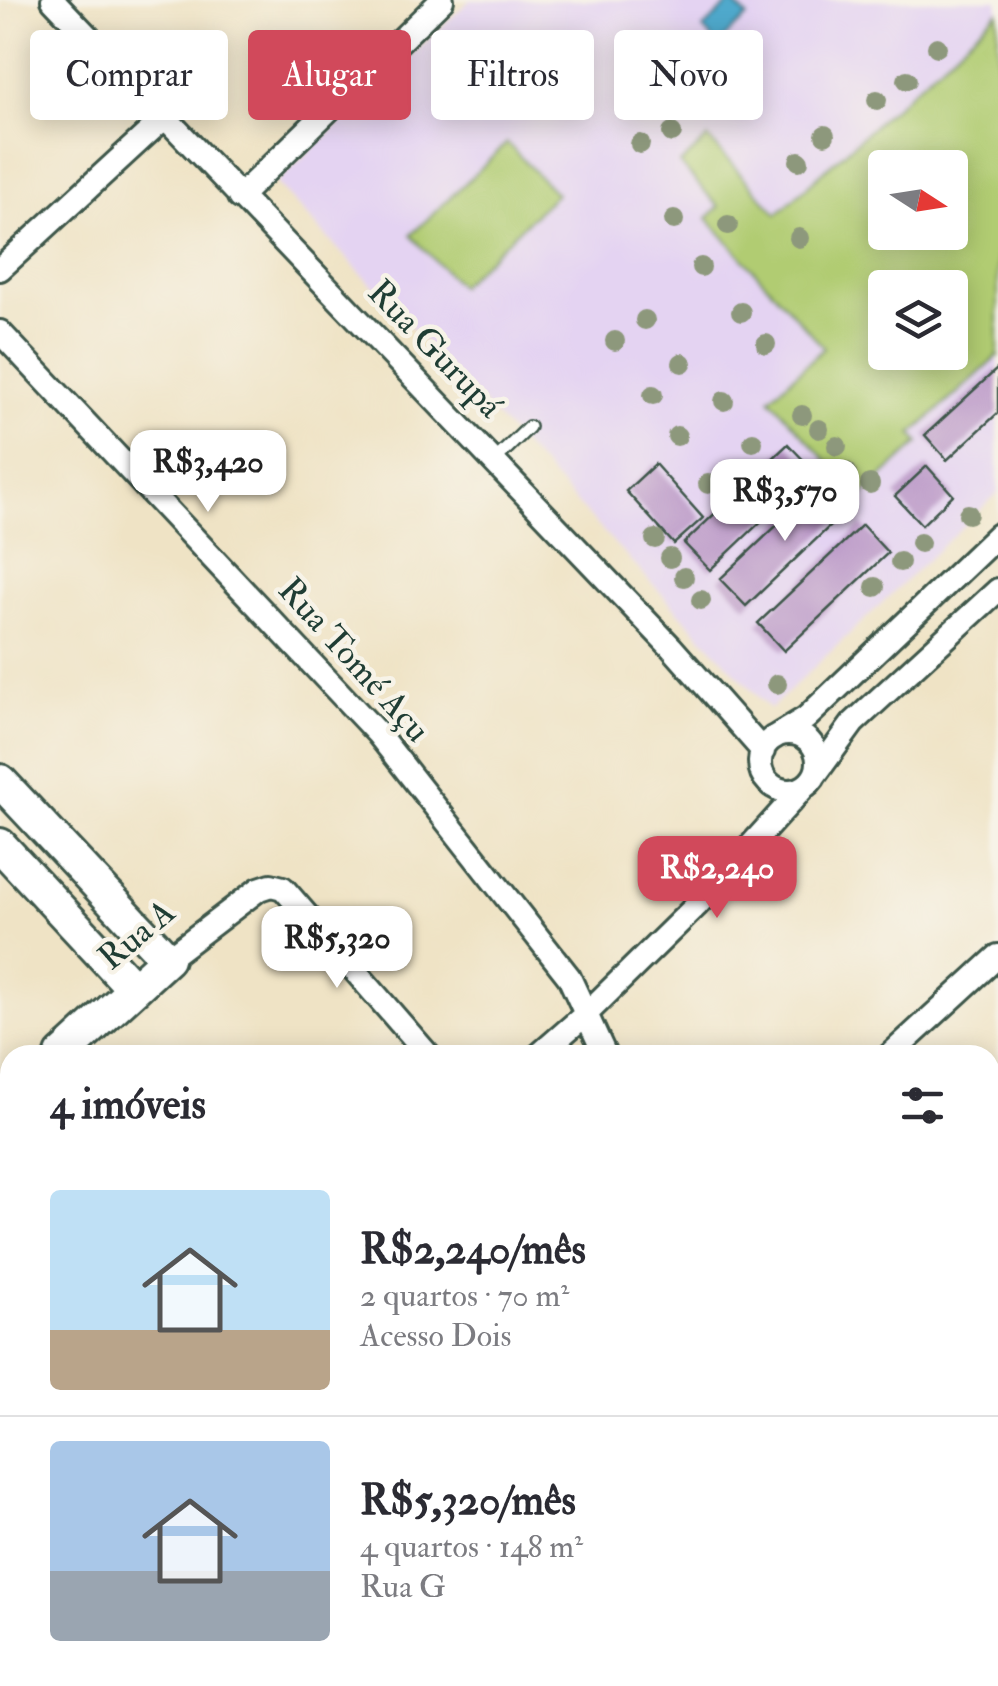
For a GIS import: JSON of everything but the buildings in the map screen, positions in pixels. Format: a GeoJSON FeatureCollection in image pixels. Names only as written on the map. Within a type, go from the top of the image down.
{"type":"FeatureCollection","features":[{"type":"Feature","properties":{"kind":"street","name":"Rua Gurupá"},"geometry":{"type":"LineString","coordinates":[[53,0],[81,30]]}},
{"type":"Feature","properties":{"kind":"street"},"geometry":{"type":"LineString","coordinates":[[239,196],[442,0]]}},
{"type":"Feature","properties":{"kind":"street"},"geometry":{"type":"LineString","coordinates":[[0,269],[162,120]]}},
{"type":"Feature","properties":{"kind":"street","name":"Rua Gurupá"},"geometry":{"type":"LineString","coordinates":[[166,120],[768,745]]}},
{"type":"Feature","properties":{"kind":"street","name":"Rua Tomé Açu"},"geometry":{"type":"LineString","coordinates":[[0,332],[378,734],[569,977],[600,1045]]}},
{"type":"Feature","properties":{"kind":"street"},"geometry":{"type":"LineString","coordinates":[[768,745],[788,733],[805,738],[818,758],[809,782],[786,792],[770,784],[761,769],[768,745],[818,707],[998,535]]}},
{"type":"Feature","properties":{"kind":"street"},"geometry":{"type":"LineString","coordinates":[[550,1045],[696,906],[809,782],[853,723],[998,590]]}},
{"type":"Feature","properties":{"kind":"street"},"geometry":{"type":"LineString","coordinates":[[0,781],[167,958]]}},
{"type":"Feature","properties":{"kind":"street"},"geometry":{"type":"LineString","coordinates":[[0,844],[134,989]]}},
{"type":"Feature","properties":{"kind":"street","name":"Rua A"},"geometry":{"type":"LineString","coordinates":[[73,1045],[167,958],[259,889],[271,885],[283,888],[419,1045]]}},
{"type":"Feature","properties":{"kind":"street"},"geometry":{"type":"LineString","coordinates":[[901,1045],[998,956]]}},
{"type":"Feature","properties":{"kind":"lane"},"geometry":{"type":"LineString","coordinates":[[494,461],[529,427]]}},
{"type":"Feature","properties":{"kind":"shaded area"},"geometry":{"type":"Polygon","coordinates":[[[470,0],[998,0],[998,493],[770,709],[276,183],[343,120],[411,120],[411,56],[431,37],[431,120],[594,120],[594,30],[438,30],[470,0]]]}},
{"type":"Feature","properties":{"kind":"green space"},"geometry":{"type":"Polygon","coordinates":[[[998,12],[998,356],[912,434],[919,443],[860,497],[770,398],[824,348],[707,218],[719,207],[680,164],[708,138],[777,214],[998,12]]]}},
{"type":"Feature","properties":{"kind":"green space"},"geometry":{"type":"Polygon","coordinates":[[[507,143],[556,194],[459,286],[411,235],[507,143]]]}},
{"type":"Feature","properties":{"kind":"water"},"geometry":{"type":"Polygon","coordinates":[[[732,1],[747,17],[733,30],[703,29],[732,1]]]}}]}
